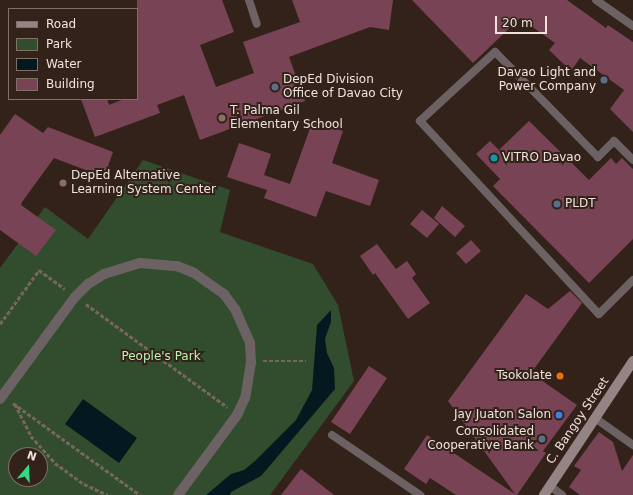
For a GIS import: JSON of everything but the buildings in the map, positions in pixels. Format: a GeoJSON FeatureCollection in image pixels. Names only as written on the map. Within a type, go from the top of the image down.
{"type":"FeatureCollection","features":[{"type":"Feature","properties":{"kind":"main road","name":"C. Bangoy Street"},"geometry":{"type":"LineString","coordinates":[[544,495],[633,360]]}},
{"type":"Feature","properties":{"kind":"street"},"geometry":{"type":"LineString","coordinates":[[1,397],[75,296],[104,274],[140,263],[177,266],[210,282],[235,309],[250,343],[250,380],[237,415],[178,495]]}},
{"type":"Feature","properties":{"kind":"lane"},"geometry":{"type":"LineString","coordinates":[[249,0],[257,24]]}},
{"type":"Feature","properties":{"kind":"lane"},"geometry":{"type":"LineString","coordinates":[[596,0],[633,26]]}},
{"type":"Feature","properties":{"kind":"lane"},"geometry":{"type":"LineString","coordinates":[[633,160],[614,141],[598,157],[495,52],[420,121],[599,314],[633,280]]}},
{"type":"Feature","properties":{"kind":"lane"},"geometry":{"type":"LineString","coordinates":[[595,418],[633,445]]}},
{"type":"Feature","properties":{"kind":"lane"},"geometry":{"type":"LineString","coordinates":[[332,435],[420,495]]}},
{"type":"Feature","properties":{"kind":"lane"},"geometry":{"type":"LineString","coordinates":[[550,486],[562,495]]}},
{"type":"Feature","properties":{"kind":"path"},"geometry":{"type":"LineString","coordinates":[[0,324],[39,270],[237,415]]}},
{"type":"Feature","properties":{"kind":"path"},"geometry":{"type":"LineString","coordinates":[[276,361],[306,361]]}},
{"type":"Feature","properties":{"kind":"path"},"geometry":{"type":"LineString","coordinates":[[1,397],[15,404],[140,495]]}},
{"type":"Feature","properties":{"kind":"path"},"geometry":{"type":"LineString","coordinates":[[15,404],[31,436],[55,463],[84,484],[108,495]]}},
{"type":"Feature","properties":{"kind":"green space","name":"People's Park"},"geometry":{"type":"Polygon","coordinates":[[[143,160],[230,190],[220,232],[313,264],[338,305],[354,381],[270,495],[0,495],[0,268],[45,207],[88,239],[143,160]]]}},
{"type":"Feature","properties":{"kind":"water"},"geometry":{"type":"Polygon","coordinates":[[[331,310],[331,322],[325,339],[327,353],[334,368],[335,389],[261,476],[231,492],[230,495],[206,495],[231,474],[244,470],[255,461],[296,420],[312,390],[317,325],[331,310]]]}},
{"type":"Feature","properties":{"kind":"water"},"geometry":{"type":"Polygon","coordinates":[[[83,399],[137,438],[119,463],[65,424],[83,399]]]}},
{"type":"Feature","properties":{"kind":"place","name":"Davao Light and Power Company"},"geometry":{"type":"Point","coordinates":[604,80]}},
{"type":"Feature","properties":{"kind":"place","name":"DepEd Division Office of Davao City"},"geometry":{"type":"Point","coordinates":[275,87]}},
{"type":"Feature","properties":{"kind":"place","name":"T. Palma Gil Elementary School"},"geometry":{"type":"Point","coordinates":[222,118]}},
{"type":"Feature","properties":{"kind":"place","name":"VITRO Davao"},"geometry":{"type":"Point","coordinates":[494,158]}},
{"type":"Feature","properties":{"kind":"place","name":"DepEd Alternative Learning System Center"},"geometry":{"type":"Point","coordinates":[63,183]}},
{"type":"Feature","properties":{"kind":"place","name":"PLDT"},"geometry":{"type":"Point","coordinates":[557,204]}},
{"type":"Feature","properties":{"kind":"place","name":"Tsokolate"},"geometry":{"type":"Point","coordinates":[560,376]}},
{"type":"Feature","properties":{"kind":"place","name":"Jay Juaton Salon"},"geometry":{"type":"Point","coordinates":[559,415]}},
{"type":"Feature","properties":{"kind":"place","name":"Consolidated Cooperative Bank"},"geometry":{"type":"Point","coordinates":[542,439]}}]}
